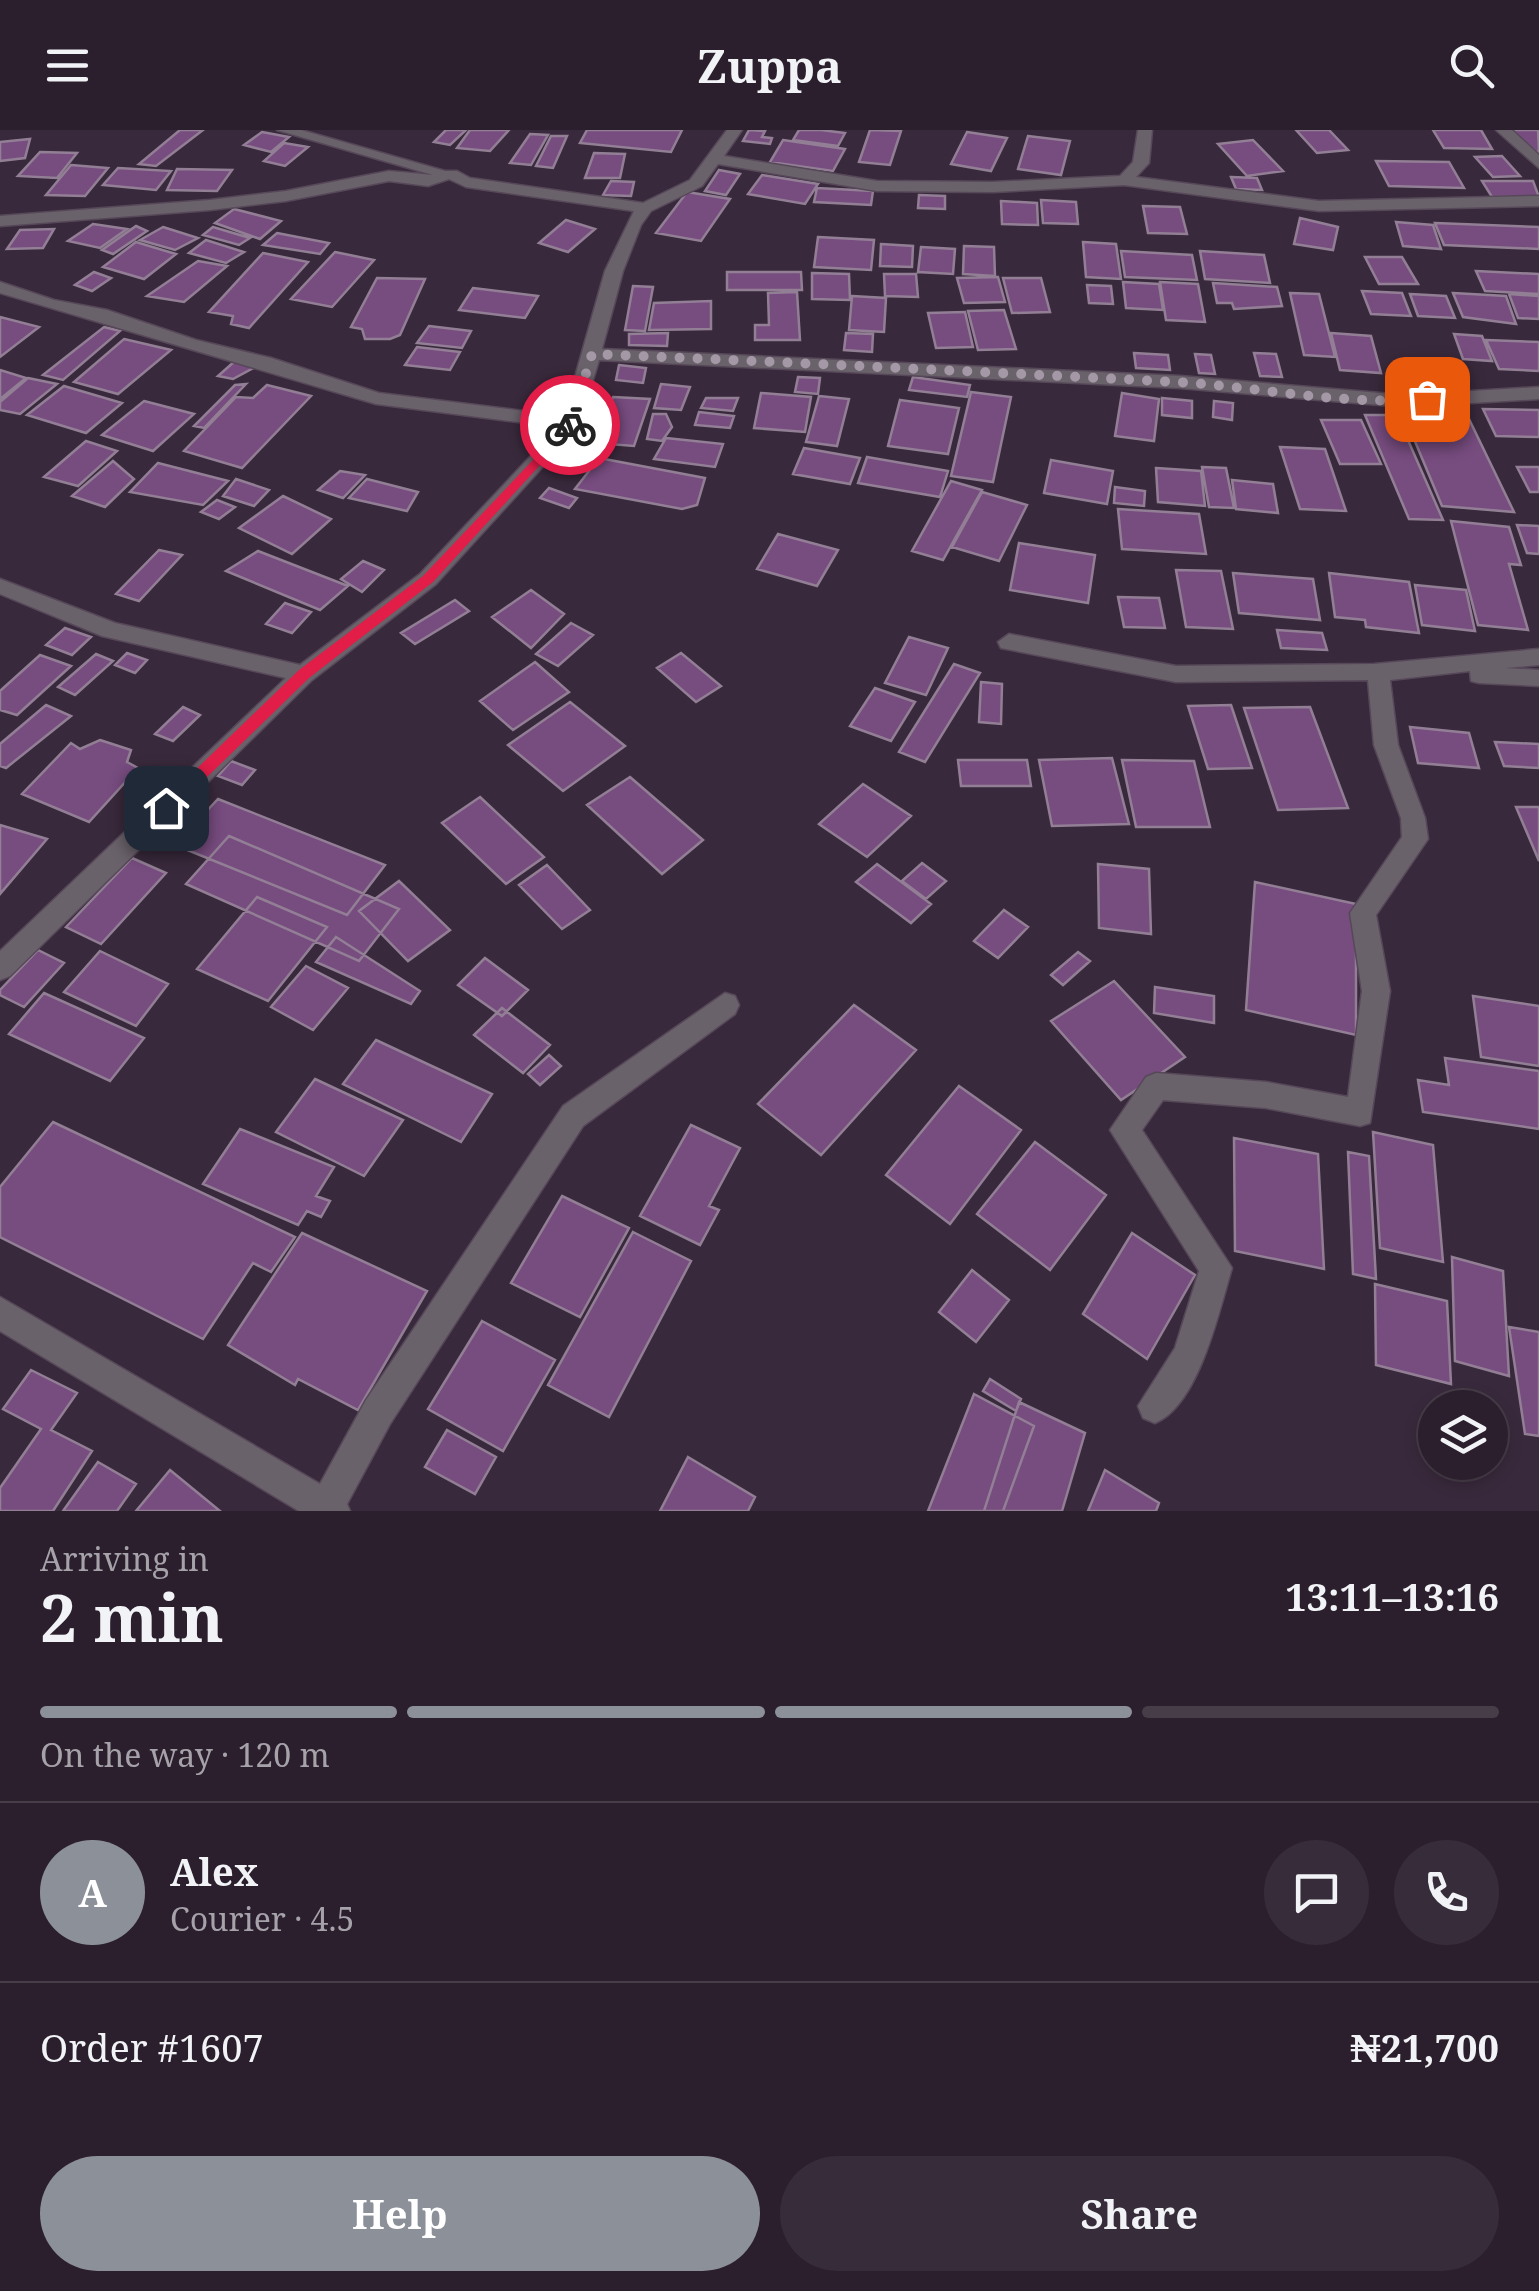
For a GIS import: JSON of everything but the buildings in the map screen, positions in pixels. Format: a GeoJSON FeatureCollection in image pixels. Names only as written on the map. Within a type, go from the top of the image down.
{"type":"FeatureCollection","features":[{"type":"Feature","properties":{"kind":"street"},"geometry":{"type":"LineString","coordinates":[[284,130],[451,174],[466,182],[645,208]]}},
{"type":"Feature","properties":{"kind":"street"},"geometry":{"type":"LineString","coordinates":[[0,968],[304,674],[428,579],[572,423],[623,244],[645,208],[696,182],[735,130]]}},
{"type":"Feature","properties":{"kind":"street"},"geometry":{"type":"LineString","coordinates":[[1124,180],[1141,163],[1145,130]]}},
{"type":"Feature","properties":{"kind":"street"},"geometry":{"type":"LineString","coordinates":[[1504,130],[1539,162]]}},
{"type":"Feature","properties":{"kind":"street"},"geometry":{"type":"LineString","coordinates":[[716,159],[877,186],[993,187],[1124,180],[1319,206],[1539,201]]}},
{"type":"Feature","properties":{"kind":"street"},"geometry":{"type":"LineString","coordinates":[[0,221],[226,203],[389,176],[428,181],[451,174]]}},
{"type":"Feature","properties":{"kind":"street"},"geometry":{"type":"LineString","coordinates":[[0,287],[50,304],[101,314],[190,344],[265,362],[376,398],[572,423]]}},
{"type":"Feature","properties":{"kind":"street"},"geometry":{"type":"LineString","coordinates":[[592,354],[1180,382],[1404,401],[1539,393]]}},
{"type":"Feature","properties":{"kind":"street"},"geometry":{"type":"LineString","coordinates":[[0,586],[110,630],[304,674]]}},
{"type":"Feature","properties":{"kind":"street"},"geometry":{"type":"LineString","coordinates":[[1009,642],[1176,674],[1378,671],[1539,678]]}},
{"type":"Feature","properties":{"kind":"street"},"geometry":{"type":"LineString","coordinates":[[1378,671],[1539,657]]}},
{"type":"Feature","properties":{"kind":"street"},"geometry":{"type":"LineString","coordinates":[[1155,1406],[1189,1356],[1216,1268],[1125,1130],[1156,1086],[1266,1095],[1360,1113],[1376,992],[1363,913],[1416,838],[1413,818],[1386,746],[1378,671]]}},
{"type":"Feature","properties":{"kind":"street"},"geometry":{"type":"LineString","coordinates":[[0,1312],[328,1510],[378,1412],[574,1116],[725,1005]]}},
{"type":"Feature","properties":{"kind":"way so far"},"geometry":{"type":"LineString","coordinates":[[570,425],[592,354],[1180,382],[1343,398],[1427,399]]}},
{"type":"Feature","properties":{"kind":"route"},"geometry":{"type":"LineString","coordinates":[[166,808],[304,674],[428,579],[570,425]]}}]}
